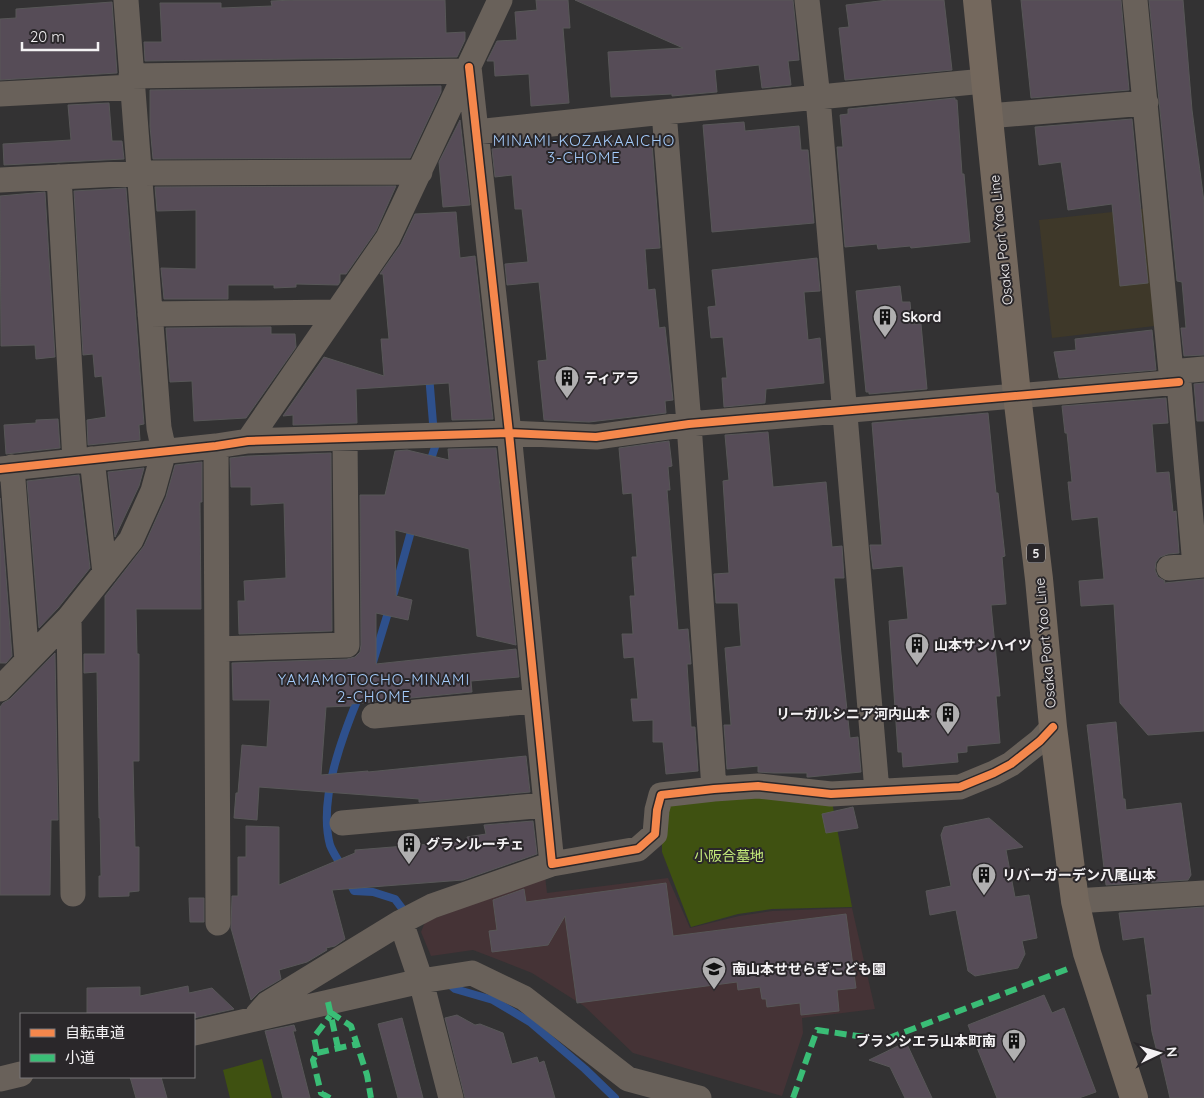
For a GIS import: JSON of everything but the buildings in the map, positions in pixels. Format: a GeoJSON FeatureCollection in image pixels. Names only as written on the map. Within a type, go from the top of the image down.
{"type":"FeatureCollection","features":[{"type":"Feature","properties":{"kind":"main road","name":"Osaka Port Yao Line"},"geometry":{"type":"LineString","coordinates":[[977,0],[1017,395],[1039,579],[1052,727],[1074,901],[1087,952],[1134,1098]]}},
{"type":"Feature","properties":{"kind":"street"},"geometry":{"type":"LineString","coordinates":[[0,689],[69,618],[131,540],[153,491],[164,451],[159,428],[126,0]]}},
{"type":"Feature","properties":{"kind":"street"},"geometry":{"type":"LineString","coordinates":[[248,441],[388,238],[500,0]]}},
{"type":"Feature","properties":{"kind":"street"},"geometry":{"type":"LineString","coordinates":[[807,0],[818,98],[878,791]]}},
{"type":"Feature","properties":{"kind":"street"},"geometry":{"type":"LineString","coordinates":[[1135,0],[1171,372],[1179,376]]}},
{"type":"Feature","properties":{"kind":"street"},"geometry":{"type":"LineString","coordinates":[[0,94],[131,81],[468,69]]}},
{"type":"Feature","properties":{"kind":"street"},"geometry":{"type":"LineString","coordinates":[[468,69],[509,433],[552,864]]}},
{"type":"Feature","properties":{"kind":"street"},"geometry":{"type":"LineString","coordinates":[[476,132],[984,81]]}},
{"type":"Feature","properties":{"kind":"street"},"geometry":{"type":"LineString","coordinates":[[988,116],[1146,103]]}},
{"type":"Feature","properties":{"kind":"street"},"geometry":{"type":"LineString","coordinates":[[664,112],[689,424],[714,789]]}},
{"type":"Feature","properties":{"kind":"street"},"geometry":{"type":"LineString","coordinates":[[0,180],[138,173],[420,172]]}},
{"type":"Feature","properties":{"kind":"street"},"geometry":{"type":"LineString","coordinates":[[59,177],[84,460],[105,573]]}},
{"type":"Feature","properties":{"kind":"street"},"geometry":{"type":"LineString","coordinates":[[150,314],[337,312]]}},
{"type":"Feature","properties":{"kind":"street"},"geometry":{"type":"LineString","coordinates":[[26,661],[6,468],[248,441],[509,433],[596,437],[689,424],[1017,395],[1179,376],[1204,368]]}},
{"type":"Feature","properties":{"kind":"street"},"geometry":{"type":"LineString","coordinates":[[1169,568],[1200,565],[1194,443],[1179,376]]}},
{"type":"Feature","properties":{"kind":"street"},"geometry":{"type":"LineString","coordinates":[[217,649],[347,645],[345,438]]}},
{"type":"Feature","properties":{"kind":"street"},"geometry":{"type":"LineString","coordinates":[[216,446],[218,924]]}},
{"type":"Feature","properties":{"kind":"street"},"geometry":{"type":"LineString","coordinates":[[69,618],[73,894]]}},
{"type":"Feature","properties":{"kind":"street"},"geometry":{"type":"LineString","coordinates":[[374,716],[535,701]]}},
{"type":"Feature","properties":{"kind":"street"},"geometry":{"type":"LineString","coordinates":[[252,1019],[267,1004],[401,922],[432,906],[552,864],[638,849],[655,834],[657,810],[661,795],[758,786],[831,794],[960,787],[977,781],[1011,764],[1040,741],[1052,727]]}},
{"type":"Feature","properties":{"kind":"street"},"geometry":{"type":"LineString","coordinates":[[342,823],[546,805]]}},
{"type":"Feature","properties":{"kind":"street"},"geometry":{"type":"LineString","coordinates":[[1074,901],[1204,893]]}},
{"type":"Feature","properties":{"kind":"street"},"geometry":{"type":"LineString","coordinates":[[401,922],[420,981],[451,1098]]}},
{"type":"Feature","properties":{"kind":"street"},"geometry":{"type":"LineString","coordinates":[[195,1033],[420,981],[472,972],[524,998],[628,1079],[699,1098]]}},
{"type":"Feature","properties":{"kind":"street"},"geometry":{"type":"LineString","coordinates":[[0,1079],[20,1074]]}},
{"type":"Feature","properties":{"kind":"shaded area"},"geometry":{"type":"Polygon","coordinates":[[[1149,208],[1163,325],[1052,338],[1039,220],[1149,208]]]}},
{"type":"Feature","properties":{"kind":"shaded area","name":"南山本せせらぎこども園"},"geometry":{"type":"Polygon","coordinates":[[[545,876],[547,893],[668,878],[690,928],[739,916],[772,911],[852,908],[875,1009],[802,1018],[803,1033],[782,1096],[633,1053],[584,1006],[532,973],[473,950],[431,956],[421,932],[425,922],[545,876]]]}},
{"type":"Feature","properties":{"kind":"green space","name":"小阪合墓地"},"geometry":{"type":"Polygon","coordinates":[[[749,795],[832,802],[852,907],[772,909],[738,914],[691,927],[662,852],[662,818],[665,805],[749,795]]]}},
{"type":"Feature","properties":{"kind":"green space"},"geometry":{"type":"Polygon","coordinates":[[[262,1059],[272,1098],[230,1098],[223,1070],[262,1059]]]}},
{"type":"Feature","properties":{"kind":"waterway"},"geometry":{"type":"LineString","coordinates":[[429,375],[435,447],[429,465]]}},
{"type":"Feature","properties":{"kind":"waterway"},"geometry":{"type":"LineString","coordinates":[[394,593],[413,524]]}},
{"type":"Feature","properties":{"kind":"waterway"},"geometry":{"type":"LineString","coordinates":[[373,662],[390,606]]}},
{"type":"Feature","properties":{"kind":"waterway"},"geometry":{"type":"LineString","coordinates":[[343,869],[330,845],[327,809],[329,789],[339,749],[359,696]]}},
{"type":"Feature","properties":{"kind":"waterway"},"geometry":{"type":"LineString","coordinates":[[349,881],[354,891],[373,892],[395,899],[407,915]]}},
{"type":"Feature","properties":{"kind":"waterway"},"geometry":{"type":"LineString","coordinates":[[448,983],[455,989],[493,1000],[530,1022],[585,1069],[615,1098]]}},
{"type":"Feature","properties":{"kind":"marked path"},"geometry":{"type":"LineString","coordinates":[[793,1098],[817,1030],[884,1040],[1070,968]]}},
{"type":"Feature","properties":{"kind":"marked path"},"geometry":{"type":"LineString","coordinates":[[328,1002],[338,1048]]}},
{"type":"Feature","properties":{"kind":"marked path"},"geometry":{"type":"LineString","coordinates":[[330,1012],[351,1026],[367,1075],[371,1098]]}},
{"type":"Feature","properties":{"kind":"marked path"},"geometry":{"type":"LineString","coordinates":[[330,1016],[314,1037],[317,1053],[313,1060],[321,1093],[330,1098]]}},
{"type":"Feature","properties":{"kind":"marked path"},"geometry":{"type":"LineString","coordinates":[[317,1053],[357,1044]]}},
{"type":"Feature","properties":{"kind":"cycle path"},"geometry":{"type":"LineString","coordinates":[[469,67],[509,433],[552,864],[638,849],[655,834],[657,810],[661,795],[758,786],[831,794],[960,787],[1011,764],[1040,741],[1053,727]]}},
{"type":"Feature","properties":{"kind":"cycle path"},"geometry":{"type":"LineString","coordinates":[[0,469],[248,441],[509,433],[596,437],[689,424],[1179,382]]}},
{"type":"Feature","properties":{"kind":"place","name":"Skord"},"geometry":{"type":"Point","coordinates":[885,338]}},
{"type":"Feature","properties":{"kind":"place","name":"ティアラ"},"geometry":{"type":"Point","coordinates":[567,399]}},
{"type":"Feature","properties":{"kind":"place","name":"山本サンハイツ"},"geometry":{"type":"Point","coordinates":[917,666]}},
{"type":"Feature","properties":{"kind":"place","name":"リーガルシニア河内山本"},"geometry":{"type":"Point","coordinates":[948,735]}},
{"type":"Feature","properties":{"kind":"place","name":"グランルーチェ"},"geometry":{"type":"Point","coordinates":[409,865]}},
{"type":"Feature","properties":{"kind":"place","name":"リバーガーデン八尾山本"},"geometry":{"type":"Point","coordinates":[984,896]}},
{"type":"Feature","properties":{"kind":"place","name":"南山本せせらぎこども園"},"geometry":{"type":"Point","coordinates":[714,990]}},
{"type":"Feature","properties":{"kind":"place","name":"ブランシエラ山本町南"},"geometry":{"type":"Point","coordinates":[1014,1062]}},
{"type":"Feature","properties":{"kind":"district","name":"MINAMI-KOZAKAAICHO 3-CHOME"},"geometry":{"type":"Point","coordinates":[584,148]}},
{"type":"Feature","properties":{"kind":"district","name":"YAMAMOTOCHO-MINAMI 2-CHOME"},"geometry":{"type":"Point","coordinates":[374,688]}}]}
